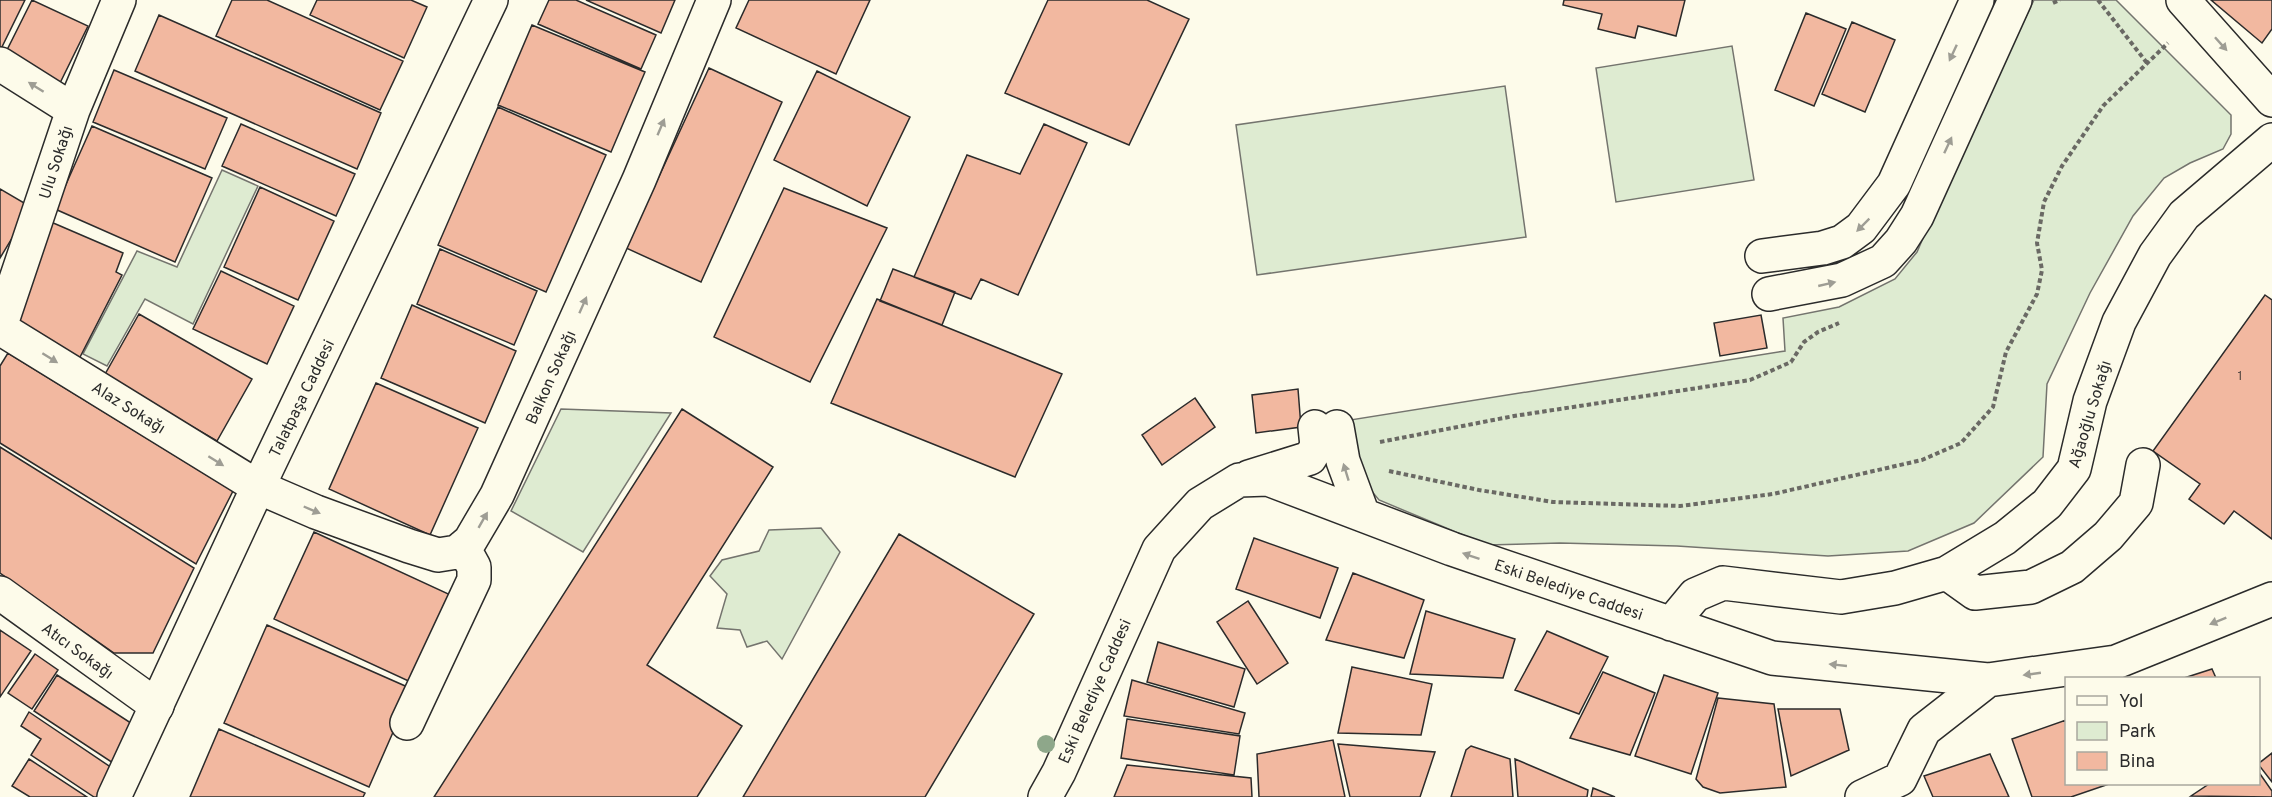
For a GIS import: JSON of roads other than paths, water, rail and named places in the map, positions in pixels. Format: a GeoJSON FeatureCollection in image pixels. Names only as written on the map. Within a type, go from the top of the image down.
{"type":"FeatureCollection","features":[{"type":"Feature","properties":{"kind":"street","name":"Ulu Sokağı"},"geometry":{"type":"LineString","coordinates":[[0,328],[73,110],[119,0]]}},
{"type":"Feature","properties":{"kind":"street","name":"Talatpaşa Caddesi"},"geometry":{"type":"LineString","coordinates":[[114,797],[258,487],[491,0]]}},
{"type":"Feature","properties":{"kind":"street","name":"Balkon Sokağı"},"geometry":{"type":"LineString","coordinates":[[463,548],[470,541],[497,495],[639,180],[714,0]]}},
{"type":"Feature","properties":{"kind":"street"},"geometry":{"type":"LineString","coordinates":[[1762,256],[1823,248],[1842,242],[1862,228],[1894,184],[1977,0]]}},
{"type":"Feature","properties":{"kind":"street"},"geometry":{"type":"LineString","coordinates":[[1769,294],[1842,280],[1883,261],[1901,240],[1917,216],[2015,0]]}},
{"type":"Feature","properties":{"kind":"street"},"geometry":{"type":"LineString","coordinates":[[2190,8],[2272,100]]}},
{"type":"Feature","properties":{"kind":"street"},"geometry":{"type":"LineString","coordinates":[[0,64],[73,110]]}},
{"type":"Feature","properties":{"kind":"street","name":"Ağaoğlu Sokağı"},"geometry":{"type":"LineString","coordinates":[[1671,624],[1695,595],[1723,583],[1841,597],[1895,588],[1947,573],[2005,538],[2047,504],[2074,470],[2090,401],[2119,322],[2155,255],[2184,215],[2272,140]]}},
{"type":"Feature","properties":{"kind":"street","name":"Alaz Sokağı"},"geometry":{"type":"LineString","coordinates":[[0,328],[258,487]]}},
{"type":"Feature","properties":{"kind":"street"},"geometry":{"type":"LineString","coordinates":[[1239,480],[1310,458],[1326,427],[1363,515]]}},
{"type":"Feature","properties":{"kind":"street"},"geometry":{"type":"LineString","coordinates":[[1947,573],[1975,593],[2031,587],[2072,567],[2108,536],[2136,502],[2143,465]]}},
{"type":"Feature","properties":{"kind":"street","name":"Eski Belediye Caddesi"},"geometry":{"type":"LineString","coordinates":[[1045,797],[1059,772],[1159,549],[1200,504],[1239,480],[1268,479],[1452,549],[1772,658],[1988,680],[2116,662],[2272,599]]}},
{"type":"Feature","properties":{"kind":"street"},"geometry":{"type":"LineString","coordinates":[[258,487],[316,513],[438,555],[457,552],[463,548],[474,567],[474,580],[408,723]]}},
{"type":"Feature","properties":{"kind":"street","name":"Atıcı Sokağı"},"geometry":{"type":"LineString","coordinates":[[0,593],[157,706]]}},
{"type":"Feature","properties":{"kind":"street"},"geometry":{"type":"LineString","coordinates":[[1862,797],[1900,779],[1924,730],[1988,680]]}}]}
